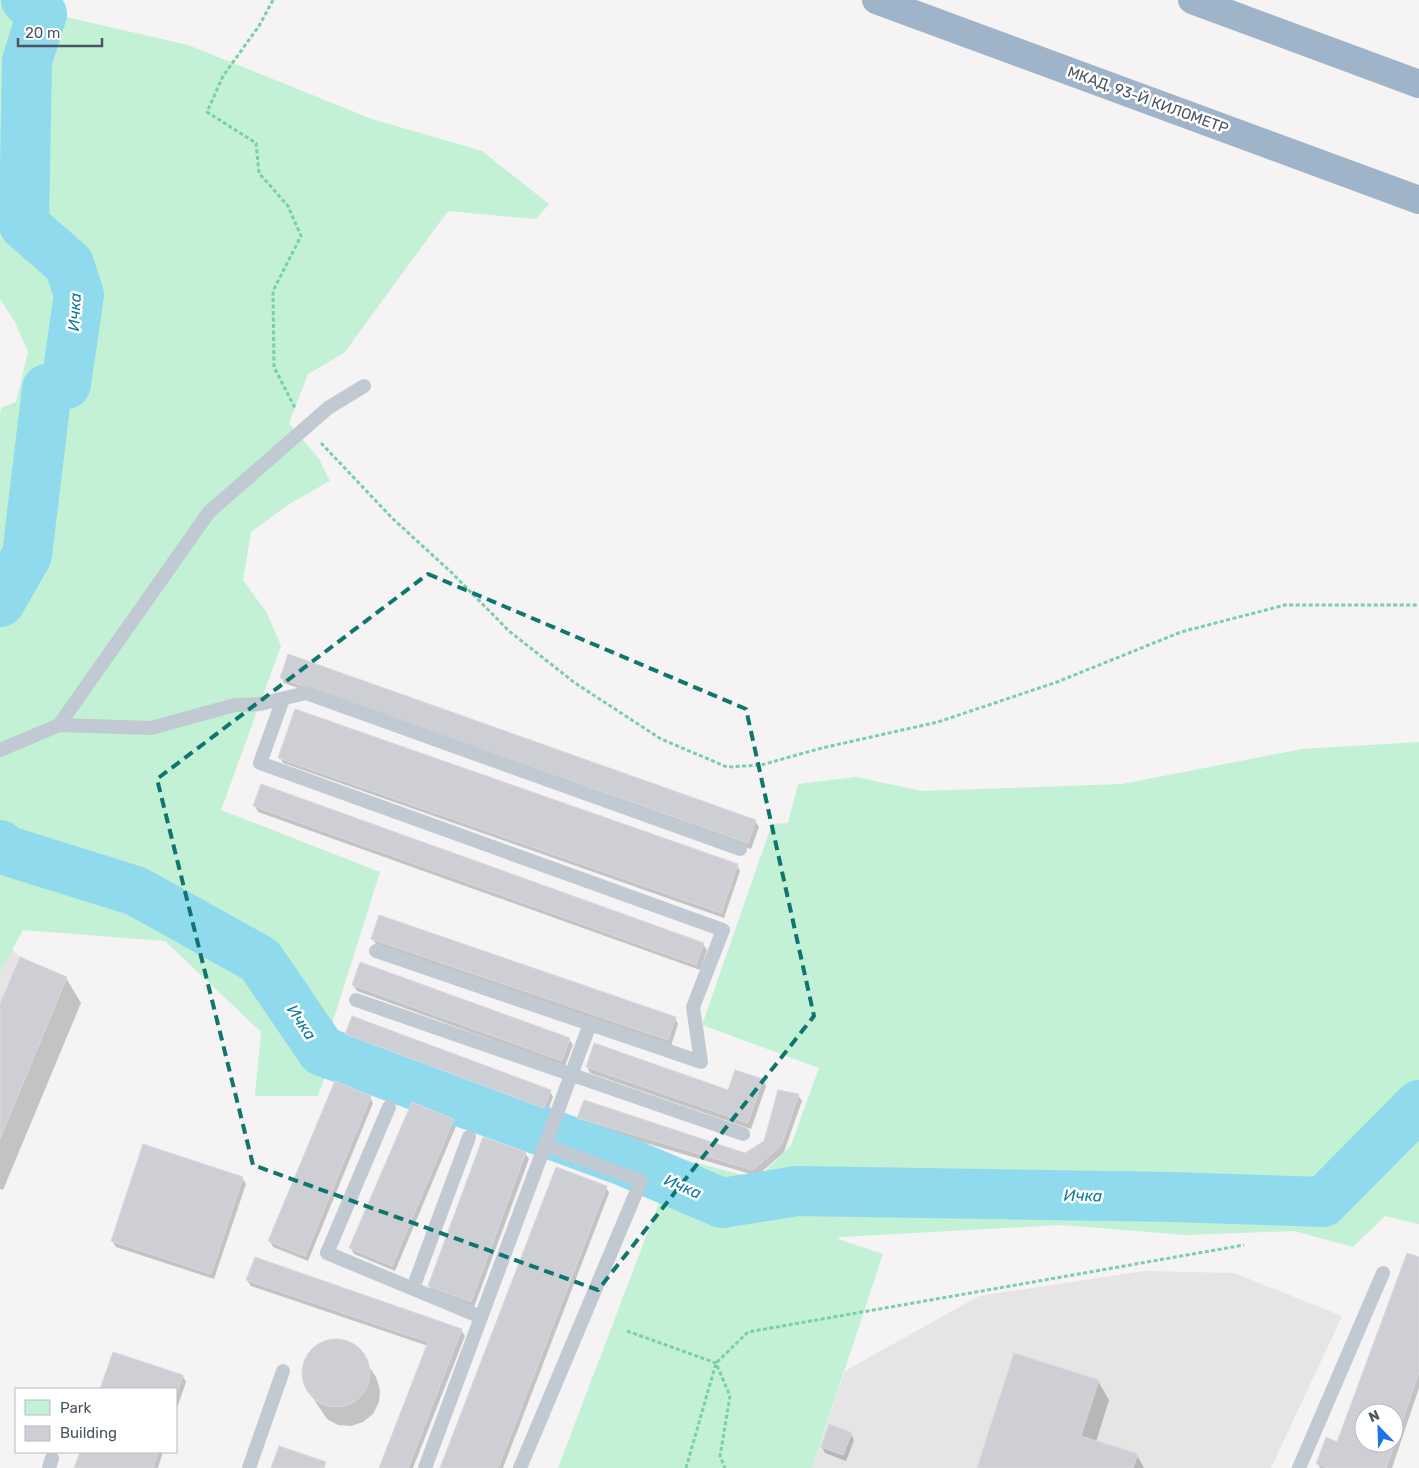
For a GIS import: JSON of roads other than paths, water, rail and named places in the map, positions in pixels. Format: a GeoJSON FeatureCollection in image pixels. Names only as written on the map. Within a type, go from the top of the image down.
{"type":"FeatureCollection","features":[{"type":"Feature","properties":{"kind":"highway","name":"МКАД, 93-Й КИЛОМЕТР"},"geometry":{"type":"LineString","coordinates":[[876,0],[1419,200]]}},
{"type":"Feature","properties":{"kind":"highway"},"geometry":{"type":"LineString","coordinates":[[1192,0],[1419,84]]}},
{"type":"Feature","properties":{"kind":"lane"},"geometry":{"type":"LineString","coordinates":[[59,725],[209,512],[305,426],[328,408],[364,386]]}},
{"type":"Feature","properties":{"kind":"lane"},"geometry":{"type":"LineString","coordinates":[[0,750],[59,725],[151,728],[235,705],[260,704],[306,693],[740,849]]}},
{"type":"Feature","properties":{"kind":"lane"},"geometry":{"type":"LineString","coordinates":[[283,699],[260,763],[723,930],[693,1007],[701,1062],[376,951]]}},
{"type":"Feature","properties":{"kind":"lane"},"geometry":{"type":"LineString","coordinates":[[356,1000],[743,1134]]}},
{"type":"Feature","properties":{"kind":"lane"},"geometry":{"type":"LineString","coordinates":[[425,1468],[590,1024]]}},
{"type":"Feature","properties":{"kind":"lane"},"geometry":{"type":"LineString","coordinates":[[389,1107],[327,1253],[481,1316]]}},
{"type":"Feature","properties":{"kind":"lane"},"geometry":{"type":"LineString","coordinates":[[413,1288],[469,1137]]}},
{"type":"Feature","properties":{"kind":"lane"},"geometry":{"type":"LineString","coordinates":[[520,1468],[641,1181],[545,1145]]}},
{"type":"Feature","properties":{"kind":"lane"},"geometry":{"type":"LineString","coordinates":[[1299,1468],[1383,1272]]}},
{"type":"Feature","properties":{"kind":"lane"},"geometry":{"type":"LineString","coordinates":[[249,1468],[282,1370]]}},
{"type":"Feature","properties":{"kind":"waterway","name":"Ичка"},"geometry":{"type":"LineString","coordinates":[[0,602],[27,555],[47,389],[66,384],[79,295],[69,264],[24,225],[27,61],[42,14],[26,0]]}},
{"type":"Feature","properties":{"kind":"waterway","name":"Ичка"},"geometry":{"type":"LineString","coordinates":[[0,845],[5,850],[136,891],[260,960],[322,1051],[624,1161],[722,1203],[797,1191],[1171,1197],[1323,1202],[1419,1105]]}}]}
